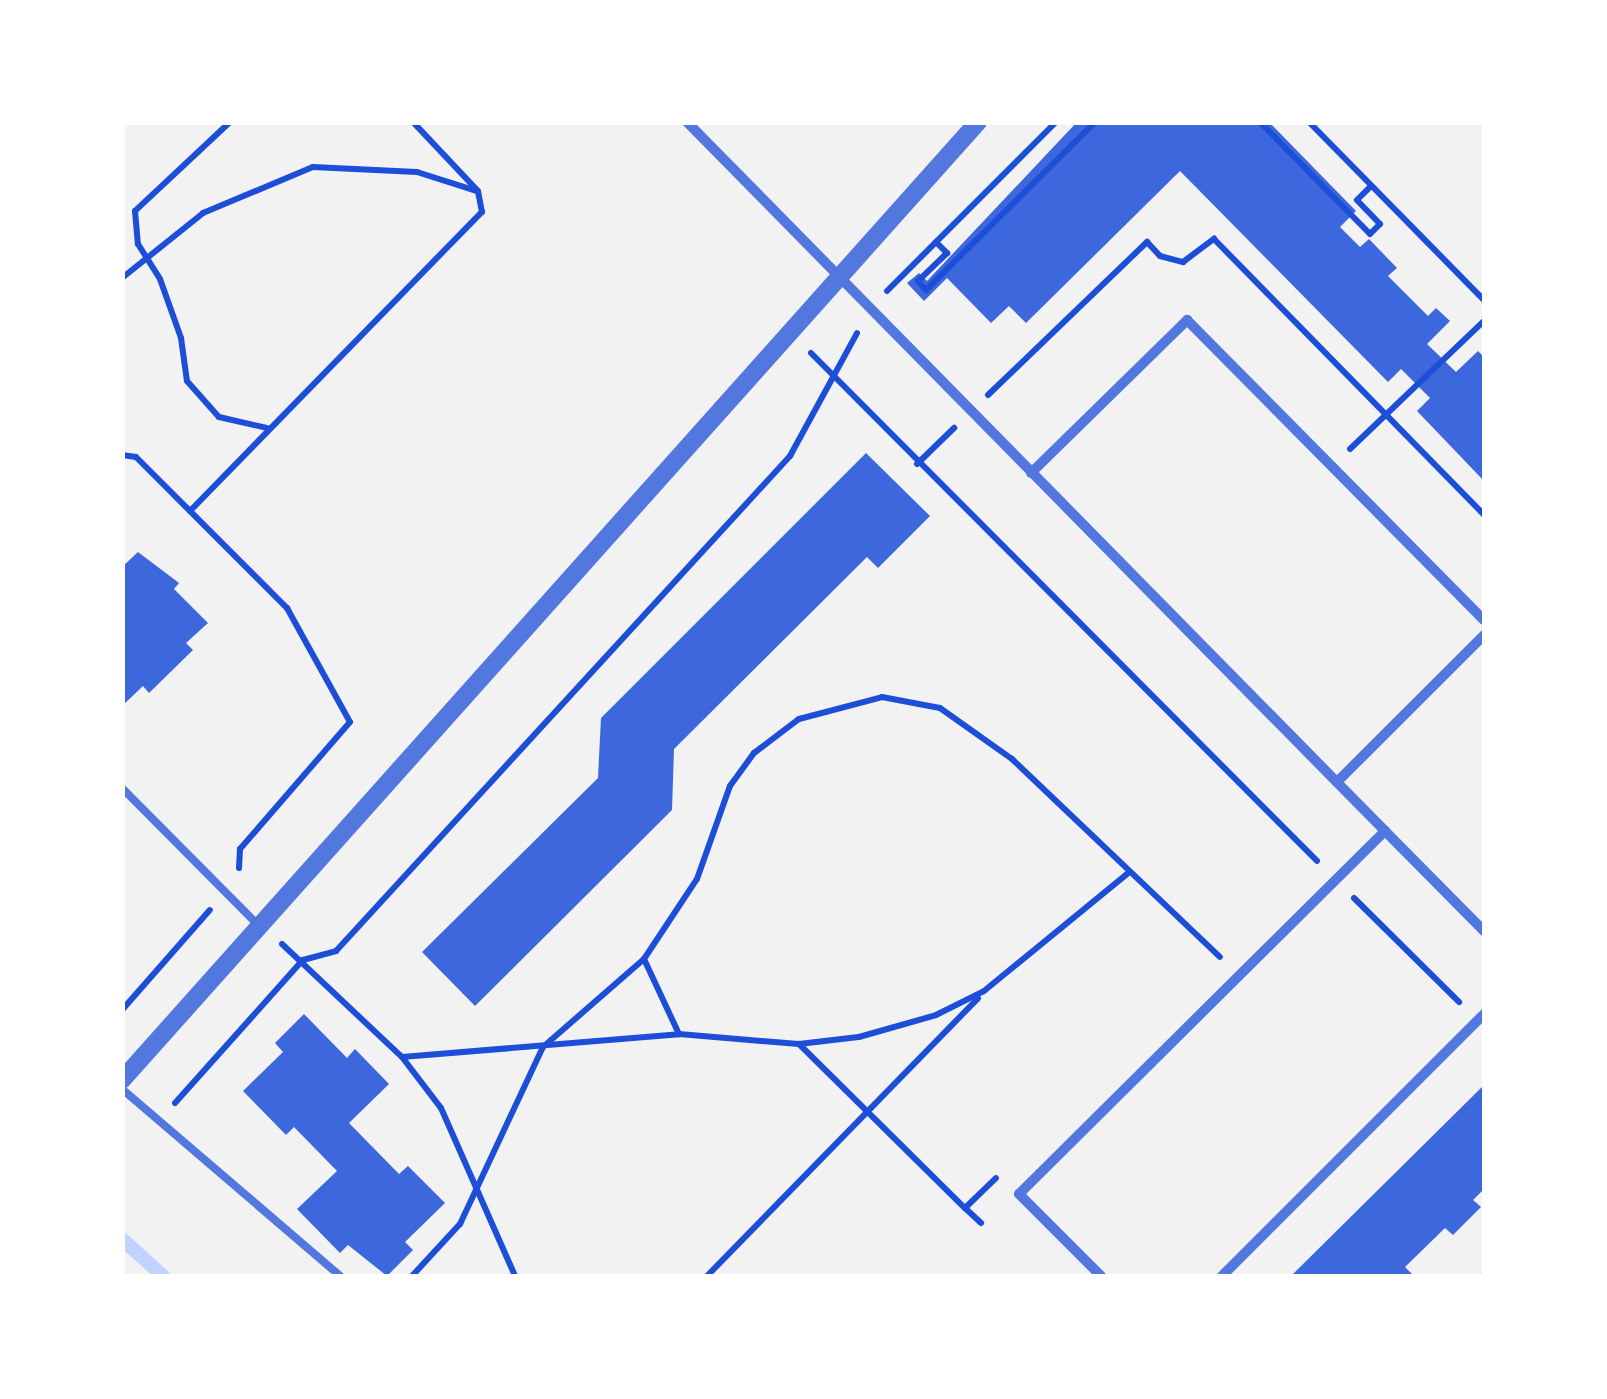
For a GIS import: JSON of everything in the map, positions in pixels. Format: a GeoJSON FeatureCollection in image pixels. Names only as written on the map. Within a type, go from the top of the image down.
{"type":"FeatureCollection","features":[{"type":"Feature","properties":{"kind":"street"},"geometry":{"type":"LineString","coordinates":[[687,122],[1484,930]]}},
{"type":"Feature","properties":{"kind":"street"},"geometry":{"type":"LineString","coordinates":[[122,1080],[978,122]]}},
{"type":"Feature","properties":{"kind":"street"},"geometry":{"type":"LineString","coordinates":[[1031,473],[1187,320],[1484,620]]}},
{"type":"Feature","properties":{"kind":"street"},"geometry":{"type":"LineString","coordinates":[[1336,782],[1484,635]]}},
{"type":"Feature","properties":{"kind":"street"},"geometry":{"type":"LineString","coordinates":[[1100,1276],[1020,1194],[1385,831]]}},
{"type":"Feature","properties":{"kind":"street"},"geometry":{"type":"LineString","coordinates":[[1222,1276],[1481,1017]]}},
{"type":"Feature","properties":{"kind":"lane"},"geometry":{"type":"LineString","coordinates":[[122,788],[260,926]]}},
{"type":"Feature","properties":{"kind":"lane"},"geometry":{"type":"LineString","coordinates":[[122,1089],[340,1276]]}},
{"type":"Feature","properties":{"kind":"path"},"geometry":{"type":"LineString","coordinates":[[230,122],[135,211],[146,256],[181,338],[187,382],[219,417],[269,428]]}},
{"type":"Feature","properties":{"kind":"path"},"geometry":{"type":"LineString","coordinates":[[190,511],[482,212],[478,191],[413,122]]}},
{"type":"Feature","properties":{"kind":"path"},"geometry":{"type":"LineString","coordinates":[[159,1120],[303,960],[336,952],[790,456],[836,380],[869,308],[1056,122]]}},
{"type":"Feature","properties":{"kind":"path"},"geometry":{"type":"LineString","coordinates":[[936,242],[947,253],[918,282],[926,290],[1095,122]]}},
{"type":"Feature","properties":{"kind":"path"},"geometry":{"type":"LineString","coordinates":[[1260,122],[1370,234],[1380,224],[1356,200],[1372,186]]}},
{"type":"Feature","properties":{"kind":"path"},"geometry":{"type":"LineString","coordinates":[[1309,122],[1484,300]]}},
{"type":"Feature","properties":{"kind":"path"},"geometry":{"type":"LineString","coordinates":[[122,278],[203,213],[313,167],[417,172],[478,191]]}},
{"type":"Feature","properties":{"kind":"path"},"geometry":{"type":"LineString","coordinates":[[1331,465],[1389,418],[1484,321]]}},
{"type":"Feature","properties":{"kind":"path"},"geometry":{"type":"LineString","coordinates":[[791,331],[1336,880],[1481,1017]]}},
{"type":"Feature","properties":{"kind":"path"},"geometry":{"type":"LineString","coordinates":[[122,455],[136,458],[287,608],[350,722],[240,848],[238,878],[122,1010]]}},
{"type":"Feature","properties":{"kind":"path"},"geometry":{"type":"LineString","coordinates":[[412,1276],[460,1224],[477,1178],[543,1047],[644,959],[697,879],[730,786],[754,753],[799,719],[853,702],[882,698],[940,708],[1012,759],[1127,874],[1220,958]]}},
{"type":"Feature","properties":{"kind":"path"},"geometry":{"type":"LineString","coordinates":[[1302,874],[1316,860]]}},
{"type":"Feature","properties":{"kind":"path"},"geometry":{"type":"LineString","coordinates":[[707,1276],[757,1232],[866,1109],[984,992],[1127,874]]}},
{"type":"Feature","properties":{"kind":"path"},"geometry":{"type":"LineString","coordinates":[[260,926],[303,960],[402,1058],[441,1108],[477,1178],[515,1276]]}},
{"type":"Feature","properties":{"kind":"path"},"geometry":{"type":"LineString","coordinates":[[1206,971],[1234,944]]}},
{"type":"Feature","properties":{"kind":"path"},"geometry":{"type":"LineString","coordinates":[[644,959],[679,1034]]}},
{"type":"Feature","properties":{"kind":"path"},"geometry":{"type":"LineString","coordinates":[[402,1058],[679,1034],[799,1044],[904,1025],[984,992]]}},
{"type":"Feature","properties":{"kind":"path"},"geometry":{"type":"LineString","coordinates":[[799,1044],[980,1223]]}},
{"type":"Feature","properties":{"kind":"path"},"geometry":{"type":"LineString","coordinates":[[964,1208],[1007,1166]]}},
{"type":"Feature","properties":{"kind":"building"},"geometry":{"type":"Polygon","coordinates":[[[1077,122],[1269,122],[1356,211],[1340,227],[1360,247],[1369,239],[1397,268],[1388,276],[1428,316],[1436,308],[1450,321],[1427,344],[1456,372],[1478,351],[1484,357],[1484,481],[1417,411],[1430,398],[1401,369],[1388,382],[1180,171],[1026,323],[1009,306],[991,323],[947,278],[924,301],[907,283],[919,273],[927,281],[1077,122]]]}},
{"type":"Feature","properties":{"kind":"building"},"geometry":{"type":"Polygon","coordinates":[[[866,453],[930,516],[878,568],[867,557],[674,749],[672,810],[475,1006],[422,952],[598,778],[601,718],[866,453]]]}},
{"type":"Feature","properties":{"kind":"building"},"geometry":{"type":"Polygon","coordinates":[[[138,552],[179,583],[174,589],[208,623],[186,643],[193,650],[149,693],[143,686],[122,706],[122,567],[138,552]]]}},
{"type":"Feature","properties":{"kind":"building"},"geometry":{"type":"Polygon","coordinates":[[[304,1014],[347,1058],[355,1049],[389,1084],[349,1123],[399,1174],[408,1166],[445,1203],[405,1242],[413,1250],[387,1276],[348,1245],[340,1253],[297,1209],[337,1171],[294,1127],[286,1135],[243,1091],[283,1052],[275,1043],[304,1014]]]}},
{"type":"Feature","properties":{"kind":"building"},"geometry":{"type":"Polygon","coordinates":[[[1484,1085],[1484,1189],[1473,1200],[1481,1207],[1453,1235],[1445,1228],[1405,1267],[1414,1276],[1291,1276],[1484,1085]]]}},
{"type":"Feature","properties":{"kind":"waterway"},"geometry":{"type":"LineString","coordinates":[[122,1239],[163,1276]]}}]}
